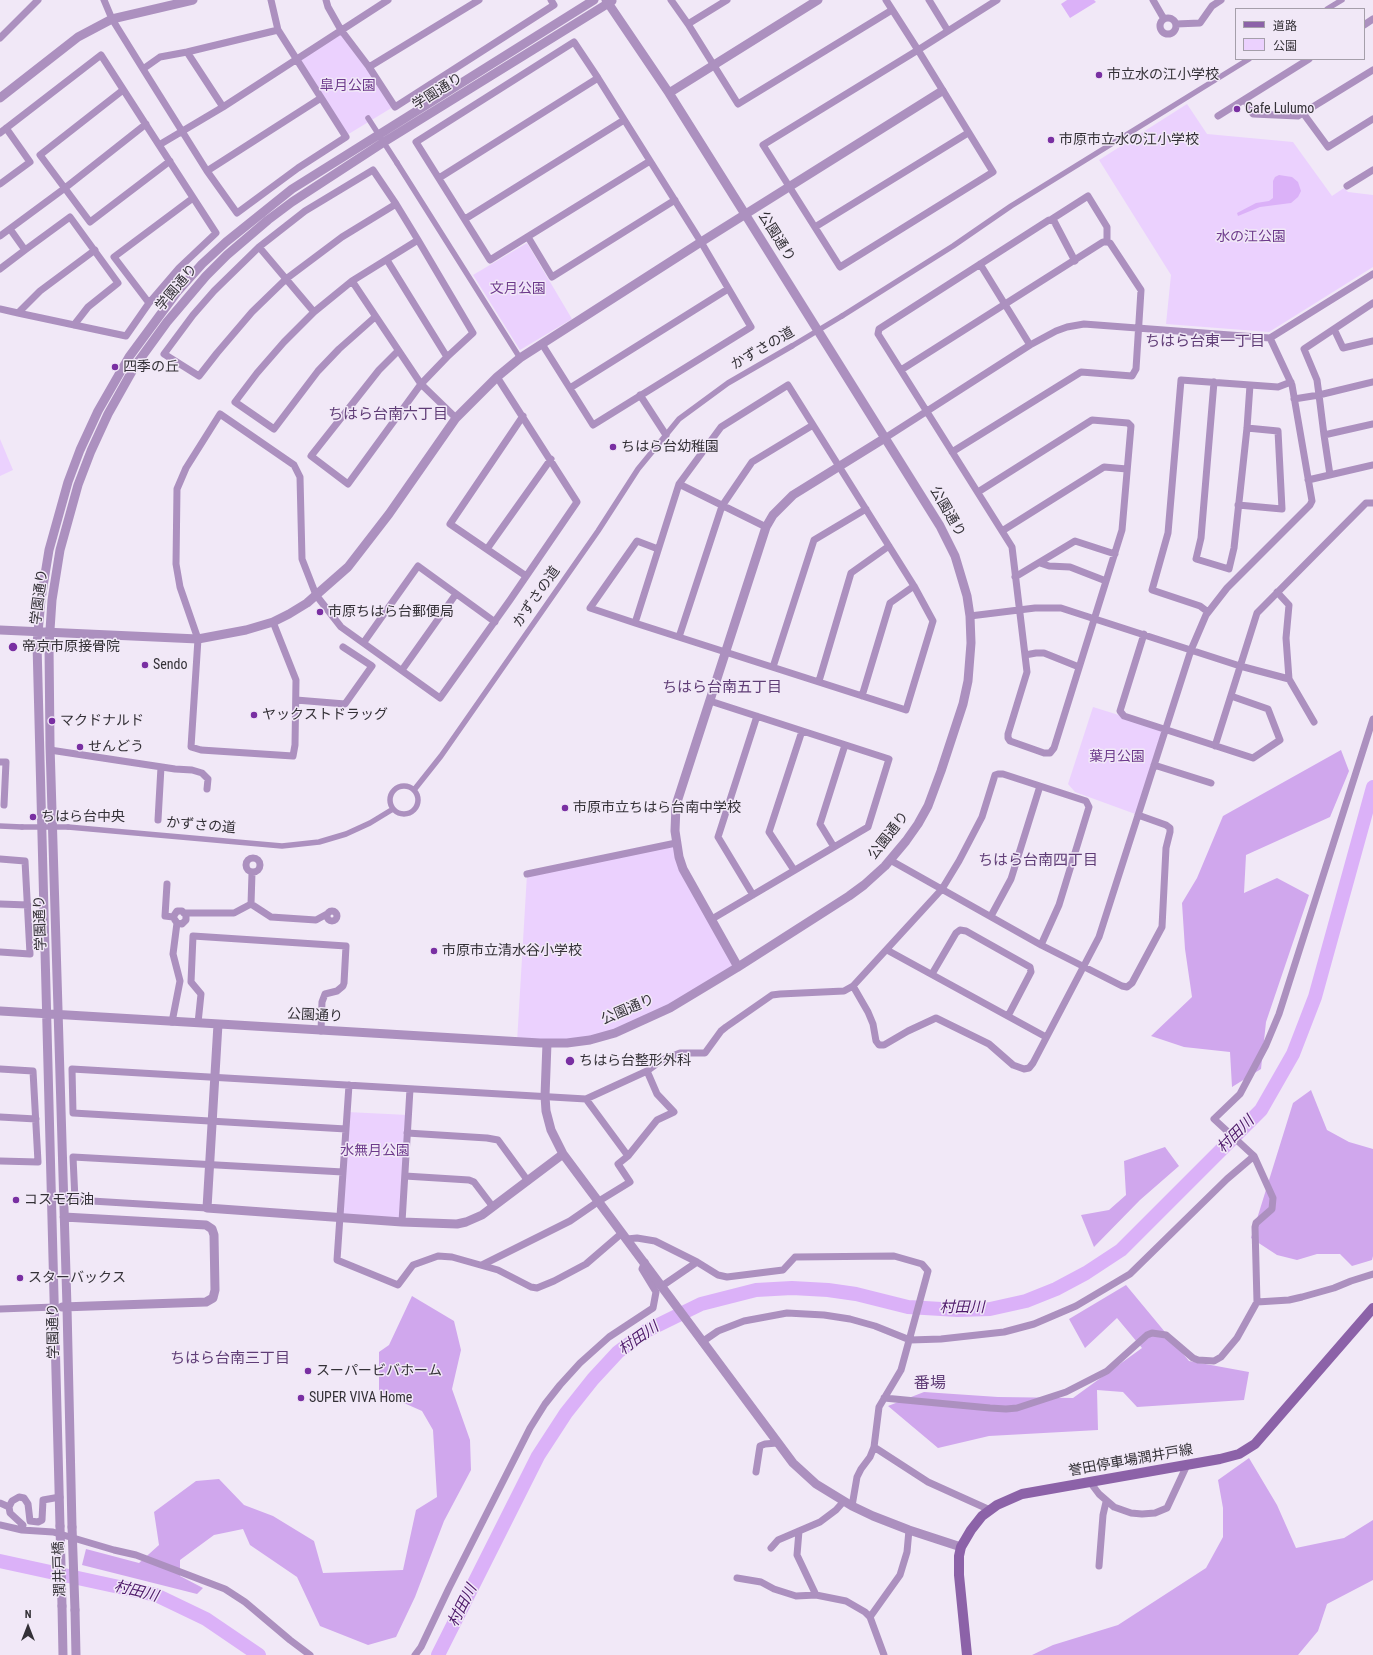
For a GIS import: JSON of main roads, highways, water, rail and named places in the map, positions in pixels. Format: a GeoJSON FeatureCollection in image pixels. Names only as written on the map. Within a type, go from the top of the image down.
{"type":"FeatureCollection","features":[{"type":"Feature","properties":{"kind":"main road","name":"誉田停車場潤井戸線"},"geometry":{"type":"LineString","coordinates":[[967,1655],[959,1575],[960,1547],[976,1522],[990,1510],[1022,1494],[1220,1459],[1239,1454],[1254,1444],[1373,1308]]}},
{"type":"Feature","properties":{"kind":"waterway","name":"村田川"},"geometry":{"type":"LineString","coordinates":[[438,1655],[538,1456],[566,1413],[593,1379],[618,1352],[646,1331],[701,1304],[756,1290],[792,1288],[828,1290],[856,1294],[908,1307],[958,1310],[990,1309],[1026,1301],[1056,1289],[1086,1273],[1121,1250],[1261,1110],[1293,1054],[1315,997],[1373,787]]}},
{"type":"Feature","properties":{"kind":"waterway","name":"村田川"},"geometry":{"type":"LineString","coordinates":[[0,1561],[156,1595],[206,1619],[259,1655]]}},
{"type":"Feature","properties":{"kind":"place","name":"市立水の江小学校"},"geometry":{"type":"Point","coordinates":[1099,75]}},
{"type":"Feature","properties":{"kind":"place","name":"Cafe Lulumo"},"geometry":{"type":"Point","coordinates":[1237,109]}},
{"type":"Feature","properties":{"kind":"place","name":"市原市立水の江小学校"},"geometry":{"type":"Point","coordinates":[1051,140]}},
{"type":"Feature","properties":{"kind":"place","name":"四季の丘"},"geometry":{"type":"Point","coordinates":[115,367]}},
{"type":"Feature","properties":{"kind":"place","name":"ちはら台幼稚園"},"geometry":{"type":"Point","coordinates":[613,447]}},
{"type":"Feature","properties":{"kind":"place","name":"市原ちはら台郵便局"},"geometry":{"type":"Point","coordinates":[320,612]}},
{"type":"Feature","properties":{"kind":"place","name":"帝京市原接骨院"},"geometry":{"type":"Point","coordinates":[13,647]}},
{"type":"Feature","properties":{"kind":"place","name":"Sendo"},"geometry":{"type":"Point","coordinates":[145,665]}},
{"type":"Feature","properties":{"kind":"place","name":"ヤックストドラッグ"},"geometry":{"type":"Point","coordinates":[254,715]}},
{"type":"Feature","properties":{"kind":"place","name":"マクドナルド"},"geometry":{"type":"Point","coordinates":[52,721]}},
{"type":"Feature","properties":{"kind":"place","name":"せんどう"},"geometry":{"type":"Point","coordinates":[80,747]}},
{"type":"Feature","properties":{"kind":"place","name":"市原市立ちはら台南中学校"},"geometry":{"type":"Point","coordinates":[565,808]}},
{"type":"Feature","properties":{"kind":"place","name":"ちはら台中央"},"geometry":{"type":"Point","coordinates":[33,817]}},
{"type":"Feature","properties":{"kind":"place","name":"市原市立清水谷小学校"},"geometry":{"type":"Point","coordinates":[434,951]}},
{"type":"Feature","properties":{"kind":"place","name":"ちはら台整形外科"},"geometry":{"type":"Point","coordinates":[570,1061]}},
{"type":"Feature","properties":{"kind":"place","name":"コスモ石油"},"geometry":{"type":"Point","coordinates":[16,1200]}},
{"type":"Feature","properties":{"kind":"place","name":"スターバックス"},"geometry":{"type":"Point","coordinates":[20,1278]}},
{"type":"Feature","properties":{"kind":"place","name":"スーパービバホーム"},"geometry":{"type":"Point","coordinates":[308,1371]}},
{"type":"Feature","properties":{"kind":"place","name":"SUPER VIVA Home"},"geometry":{"type":"Point","coordinates":[301,1398]}},
{"type":"Feature","properties":{"kind":"district","name":"ちはら台東一丁目"},"geometry":{"type":"Point","coordinates":[1205,342]}},
{"type":"Feature","properties":{"kind":"district","name":"ちはら台南六丁目"},"geometry":{"type":"Point","coordinates":[388,415]}},
{"type":"Feature","properties":{"kind":"district","name":"ちはら台南五丁目"},"geometry":{"type":"Point","coordinates":[722,688]}},
{"type":"Feature","properties":{"kind":"district","name":"ちはら台南四丁目"},"geometry":{"type":"Point","coordinates":[1038,861]}},
{"type":"Feature","properties":{"kind":"district","name":"ちはら台南三丁目"},"geometry":{"type":"Point","coordinates":[230,1359]}},
{"type":"Feature","properties":{"kind":"district","name":"番場"},"geometry":{"type":"Point","coordinates":[930,1384]}},
{"type":"Feature","properties":{"kind":"park label","name":"皐月公園"},"geometry":{"type":"Point","coordinates":[348,86]}},
{"type":"Feature","properties":{"kind":"park label","name":"水の江公園"},"geometry":{"type":"Point","coordinates":[1251,237]}},
{"type":"Feature","properties":{"kind":"park label","name":"文月公園"},"geometry":{"type":"Point","coordinates":[518,289]}},
{"type":"Feature","properties":{"kind":"park label","name":"葉月公園"},"geometry":{"type":"Point","coordinates":[1117,757]}},
{"type":"Feature","properties":{"kind":"park label","name":"水無月公園"},"geometry":{"type":"Point","coordinates":[375,1151]}}]}
